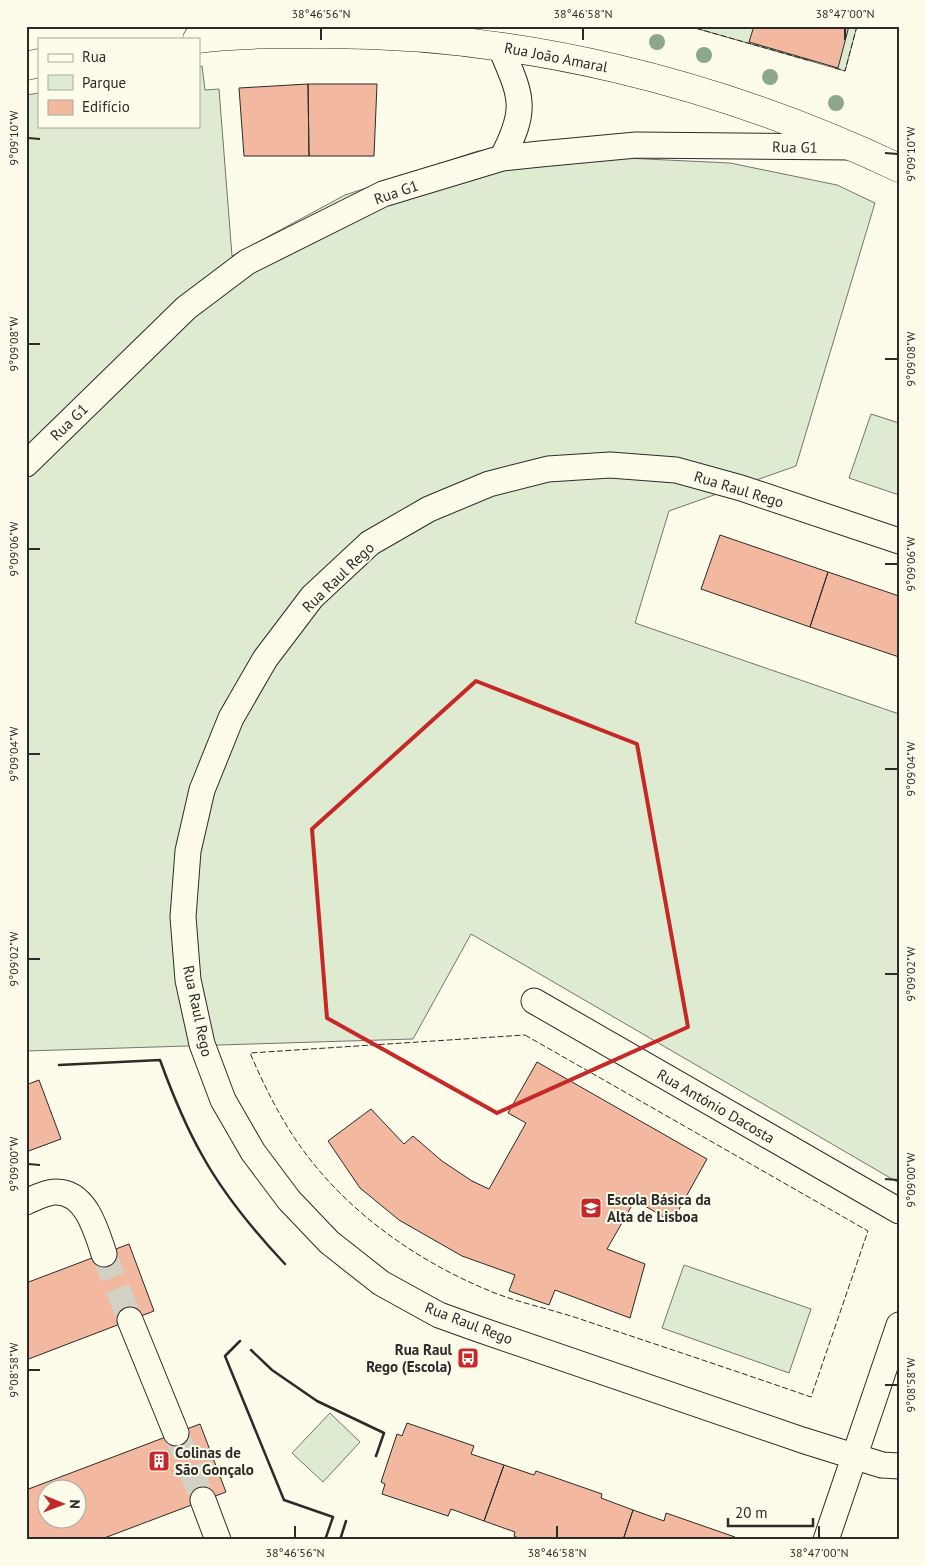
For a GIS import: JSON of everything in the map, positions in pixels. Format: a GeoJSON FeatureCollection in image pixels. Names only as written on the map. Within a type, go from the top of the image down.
{"type":"FeatureCollection","features":[{"type":"Feature","properties":{"kind":"street","name":"Rua João Amaral"},"geometry":{"type":"LineString","coordinates":[[200,39],[278,34],[352,34],[426,38],[500,46],[573,58],[645,74],[716,95],[787,119],[899,168]]}},
{"type":"Feature","properties":{"kind":"street"},"geometry":{"type":"LineString","coordinates":[[500,46],[518,89],[520,112],[514,135],[502,158]]}},
{"type":"Feature","properties":{"kind":"street","name":"Rua G1"},"geometry":{"type":"LineString","coordinates":[[26,464],[186,308],[246,262],[383,194],[502,158],[636,145],[855,148]]}},
{"type":"Feature","properties":{"kind":"street","name":"Rua Raul Rego"},"geometry":{"type":"LineString","coordinates":[[899,541],[742,488],[676,470],[610,465],[548,469],[490,484],[429,509],[370,543],[312,597],[265,659],[230,718],[202,790],[188,851],[183,917],[188,980],[202,1044],[223,1100],[253,1152],[289,1200],[330,1242],[381,1283],[439,1315],[784,1434],[882,1465],[899,1466]]}},
{"type":"Feature","properties":{"kind":"street","name":"Rua António Dacosta"},"geometry":{"type":"LineString","coordinates":[[534,1001],[899,1211]]}},
{"type":"Feature","properties":{"kind":"street"},"geometry":{"type":"LineString","coordinates":[[26,1202],[53,1192],[68,1192],[79,1200],[88,1214],[104,1254]]}},
{"type":"Feature","properties":{"kind":"street"},"geometry":{"type":"LineString","coordinates":[[130,1320],[176,1433]]}},
{"type":"Feature","properties":{"kind":"street"},"geometry":{"type":"LineString","coordinates":[[832,1538],[868,1412],[899,1325]]}},
{"type":"Feature","properties":{"kind":"street"},"geometry":{"type":"LineString","coordinates":[[203,1500],[218,1540]]}},
{"type":"Feature","properties":{"kind":"highlighted area"},"geometry":{"type":"Polygon","coordinates":[[[476,681],[637,744],[688,1027],[497,1113],[327,1018],[312,829],[476,681]]]}},
{"type":"Feature","properties":{"kind":"green space"},"geometry":{"type":"Polygon","coordinates":[[[688,26],[857,26],[845,71],[688,26]]]}},
{"type":"Feature","properties":{"kind":"green space"},"geometry":{"type":"Polygon","coordinates":[[[202,66],[205,90],[219,89],[232,256],[345,195],[478,151],[730,163],[837,185],[875,203],[796,466],[669,511],[635,623],[899,714],[899,1183],[471,934],[413,1039],[26,1051],[26,95],[38,93],[38,128],[200,128],[200,67],[202,66]]]}},
{"type":"Feature","properties":{"kind":"green space"},"geometry":{"type":"Polygon","coordinates":[[[871,414],[899,423],[899,495],[849,478],[871,414]]]}},
{"type":"Feature","properties":{"kind":"green space"},"geometry":{"type":"Polygon","coordinates":[[[684,1265],[811,1309],[789,1373],[662,1328],[684,1265]]]}},
{"type":"Feature","properties":{"kind":"green space"},"geometry":{"type":"Polygon","coordinates":[[[330,1413],[360,1442],[323,1482],[292,1453],[330,1413]]]}},
{"type":"Feature","properties":{"kind":"building"},"geometry":{"type":"Polygon","coordinates":[[[754,26],[849,26],[838,68],[749,42],[754,26]]]}},
{"type":"Feature","properties":{"kind":"building"},"geometry":{"type":"Polygon","coordinates":[[[308,84],[309,156],[244,156],[239,88],[308,84]]]}},
{"type":"Feature","properties":{"kind":"building"},"geometry":{"type":"Polygon","coordinates":[[[308,84],[377,84],[374,156],[309,156],[308,84]]]}},
{"type":"Feature","properties":{"kind":"building"},"geometry":{"type":"Polygon","coordinates":[[[720,535],[828,572],[810,627],[701,589],[720,535]]]}},
{"type":"Feature","properties":{"kind":"building"},"geometry":{"type":"Polygon","coordinates":[[[828,572],[899,596],[899,657],[810,627],[828,572]]]}},
{"type":"Feature","properties":{"kind":"building"},"geometry":{"type":"Polygon","coordinates":[[[537,1062],[707,1159],[672,1222],[635,1200],[607,1249],[645,1264],[630,1318],[555,1290],[549,1305],[509,1291],[515,1275],[462,1256],[399,1220],[360,1188],[328,1141],[371,1109],[404,1144],[413,1136],[442,1161],[472,1181],[489,1189],[526,1123],[508,1113],[537,1062]]]}},
{"type":"Feature","properties":{"kind":"building"},"geometry":{"type":"Polygon","coordinates":[[[39,1080],[61,1139],[26,1152],[26,1085],[39,1080]]]}},
{"type":"Feature","properties":{"kind":"building"},"geometry":{"type":"Polygon","coordinates":[[[129,1244],[154,1311],[26,1360],[26,1283],[129,1244]]]}},
{"type":"Feature","properties":{"kind":"building"},"geometry":{"type":"Polygon","coordinates":[[[407,1423],[474,1446],[471,1454],[504,1465],[484,1521],[451,1509],[448,1516],[382,1494],[385,1484],[381,1482],[397,1434],[402,1436],[407,1423]]]}},
{"type":"Feature","properties":{"kind":"building","name":"Colinas de São Gonçalo"},"geometry":{"type":"Polygon","coordinates":[[[200,1424],[226,1492],[99,1540],[26,1540],[26,1490],[38,1485],[38,1528],[88,1528],[88,1478],[58,1478],[200,1424]]]}},
{"type":"Feature","properties":{"kind":"building"},"geometry":{"type":"Polygon","coordinates":[[[504,1465],[534,1475],[536,1471],[602,1494],[601,1498],[633,1510],[623,1540],[523,1540],[514,1536],[515,1532],[484,1521],[504,1465]]]}},
{"type":"Feature","properties":{"kind":"building"},"geometry":{"type":"Polygon","coordinates":[[[633,1510],[664,1521],[666,1513],[735,1537],[734,1540],[623,1540],[633,1510]]]}},
{"type":"Feature","properties":{"kind":"tunnel"},"geometry":{"type":"LineString","coordinates":[[104,1254],[130,1320]]}},
{"type":"Feature","properties":{"kind":"tunnel"},"geometry":{"type":"LineString","coordinates":[[176,1433],[203,1500]]}},
{"type":"Feature","properties":{"kind":"fence"},"geometry":{"type":"LineString","coordinates":[[688,26],[811,61]]}},
{"type":"Feature","properties":{"kind":"fence"},"geometry":{"type":"LineString","coordinates":[[835,68],[845,71],[857,26]]}},
{"type":"Feature","properties":{"kind":"fence"},"geometry":{"type":"LineString","coordinates":[[525,1035],[868,1231],[811,1397],[575,1317],[500,1295],[473,1284],[420,1256],[371,1221],[328,1181],[291,1133],[262,1081],[250,1053],[525,1035]]}},
{"type":"Feature","properties":{"kind":"wall"},"geometry":{"type":"LineString","coordinates":[[59,1065],[160,1060],[184,1120],[211,1170],[240,1212],[285,1264]]}},
{"type":"Feature","properties":{"kind":"wall"},"geometry":{"type":"LineString","coordinates":[[240,1341],[225,1356],[284,1500],[333,1517],[325,1540]]}},
{"type":"Feature","properties":{"kind":"wall"},"geometry":{"type":"LineString","coordinates":[[251,1350],[272,1370],[317,1401],[384,1433],[376,1456]]}},
{"type":"Feature","properties":{"kind":"wall"},"geometry":{"type":"LineString","coordinates":[[340,1540],[346,1521]]}},
{"type":"Feature","properties":{"kind":"place","name":"Escola Básica da Alta de Lisboa"},"geometry":{"type":"Point","coordinates":[591,1208]}},
{"type":"Feature","properties":{"kind":"place","name":"Rua Raul Rego (Escola)"},"geometry":{"type":"Point","coordinates":[468,1358]}},
{"type":"Feature","properties":{"kind":"place","name":"Colinas de São Gonçalo"},"geometry":{"type":"Point","coordinates":[159,1461]}}]}
